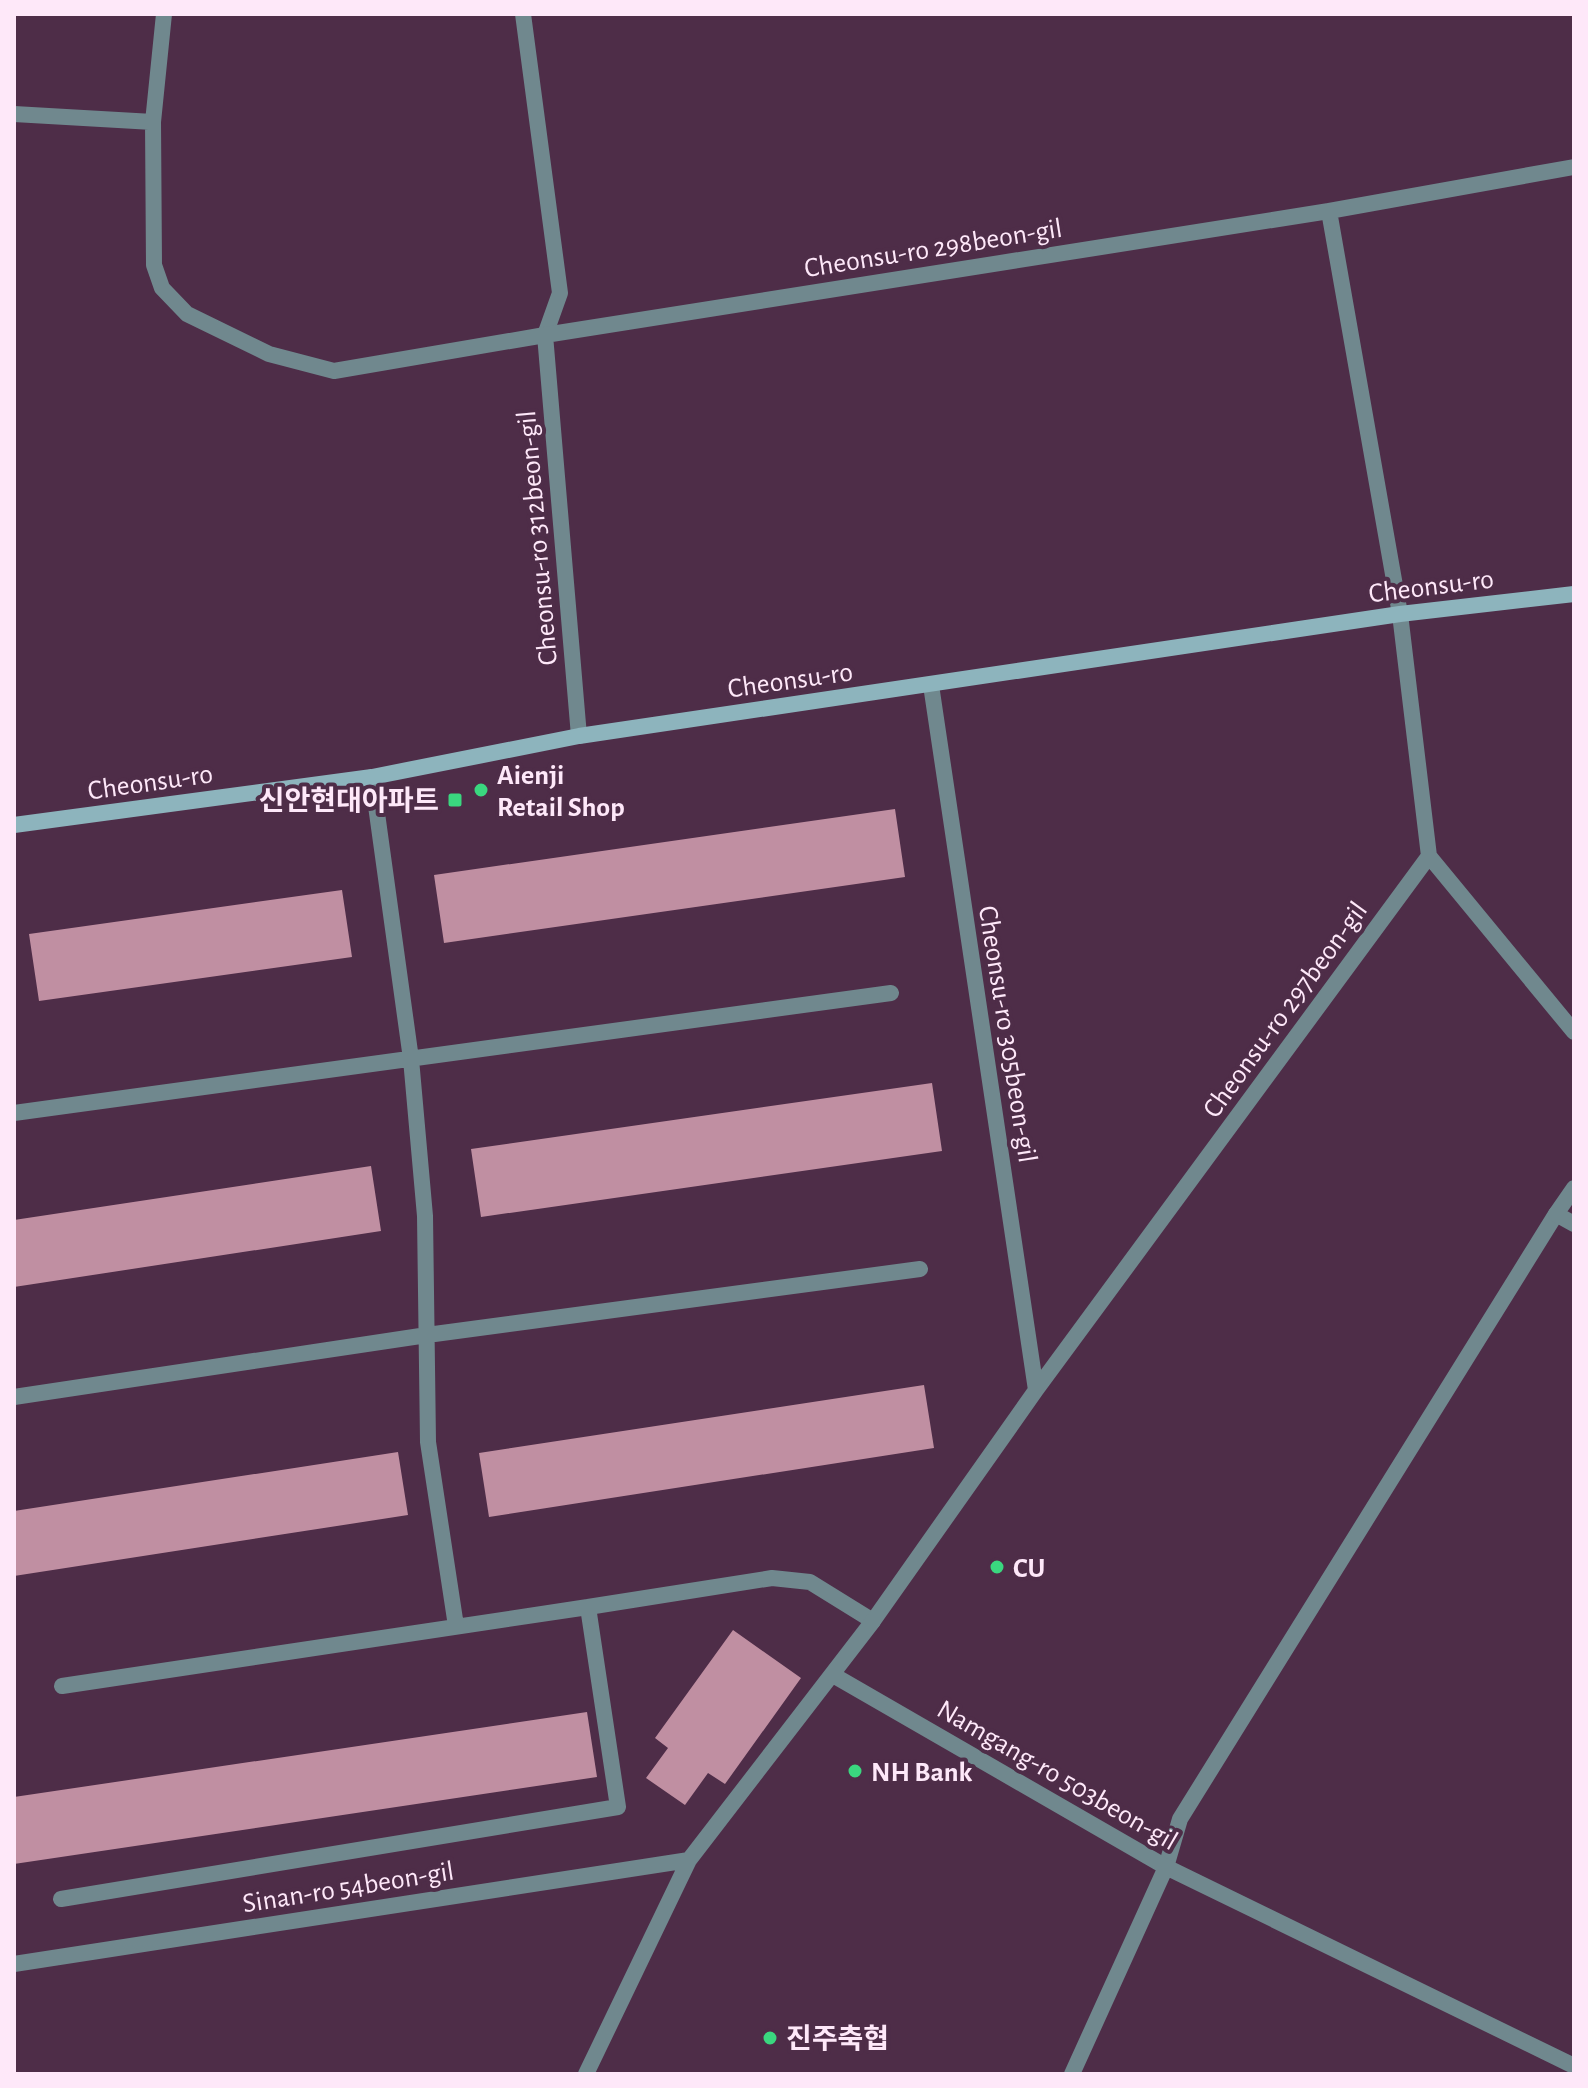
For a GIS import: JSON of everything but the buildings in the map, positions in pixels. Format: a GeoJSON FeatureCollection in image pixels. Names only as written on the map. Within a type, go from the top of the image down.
{"type":"FeatureCollection","features":[{"type":"Feature","properties":{"kind":"street","name":"Cheonsu-ro 298beon-gil"},"geometry":{"type":"LineString","coordinates":[[164,14],[153,122],[154,265],[162,288],[187,314],[269,354],[334,371],[1329,211],[1574,167]]}},
{"type":"Feature","properties":{"kind":"street"},"geometry":{"type":"LineString","coordinates":[[523,14],[560,293],[545,335]]}},
{"type":"Feature","properties":{"kind":"street"},"geometry":{"type":"LineString","coordinates":[[14,114],[153,122]]}},
{"type":"Feature","properties":{"kind":"street"},"geometry":{"type":"LineString","coordinates":[[1329,211],[1400,614],[1429,856],[1574,1032]]}},
{"type":"Feature","properties":{"kind":"street","name":"Cheonsu-ro 312beon-gil"},"geometry":{"type":"LineString","coordinates":[[545,335],[579,736]]}},
{"type":"Feature","properties":{"kind":"street","name":"Cheonsu-ro"},"geometry":{"type":"LineString","coordinates":[[14,825],[372,777],[579,736],[1400,614],[1574,594]]}},
{"type":"Feature","properties":{"kind":"street","name":"Cheonsu-ro 305beon-gil"},"geometry":{"type":"LineString","coordinates":[[931,685],[1036,1390]]}},
{"type":"Feature","properties":{"kind":"street"},"geometry":{"type":"LineString","coordinates":[[372,777],[411,1059],[425,1216],[428,1442],[456,1626]]}},
{"type":"Feature","properties":{"kind":"street","name":"Cheonsu-ro 297beon-gil"},"geometry":{"type":"LineString","coordinates":[[1036,1390],[1429,856]]}},
{"type":"Feature","properties":{"kind":"street"},"geometry":{"type":"LineString","coordinates":[[14,1113],[891,993]]}},
{"type":"Feature","properties":{"kind":"street"},"geometry":{"type":"LineString","coordinates":[[1072,2074],[1166,1867],[1180,1819],[1574,1188]]}},
{"type":"Feature","properties":{"kind":"street"},"geometry":{"type":"LineString","coordinates":[[1556,1214],[1574,1224]]}},
{"type":"Feature","properties":{"kind":"street"},"geometry":{"type":"LineString","coordinates":[[14,1397],[427,1335],[920,1269]]}},
{"type":"Feature","properties":{"kind":"street"},"geometry":{"type":"LineString","coordinates":[[586,2074],[689,1860],[873,1621],[1036,1390]]}},
{"type":"Feature","properties":{"kind":"street"},"geometry":{"type":"LineString","coordinates":[[62,1686],[772,1578],[810,1582],[873,1621]]}},
{"type":"Feature","properties":{"kind":"street"},"geometry":{"type":"LineString","coordinates":[[61,1899],[618,1807],[588,1607]]}},
{"type":"Feature","properties":{"kind":"street","name":"Namgang-ro 503beon-gil"},"geometry":{"type":"LineString","coordinates":[[833,1675],[1166,1867],[1574,2066]]}},
{"type":"Feature","properties":{"kind":"street","name":"Sinan-ro 54beon-gil"},"geometry":{"type":"LineString","coordinates":[[14,1964],[689,1860]]}},
{"type":"Feature","properties":{"kind":"place","name":"Aienji Retail Shop"},"geometry":{"type":"Point","coordinates":[481,790]}},
{"type":"Feature","properties":{"kind":"place","name":"신안현대아파트"},"geometry":{"type":"Point","coordinates":[455,800]}},
{"type":"Feature","properties":{"kind":"place","name":"CU"},"geometry":{"type":"Point","coordinates":[997,1567]}},
{"type":"Feature","properties":{"kind":"place","name":"NH Bank"},"geometry":{"type":"Point","coordinates":[855,1771]}},
{"type":"Feature","properties":{"kind":"place","name":"진주축협"},"geometry":{"type":"Point","coordinates":[770,2038]}}]}
